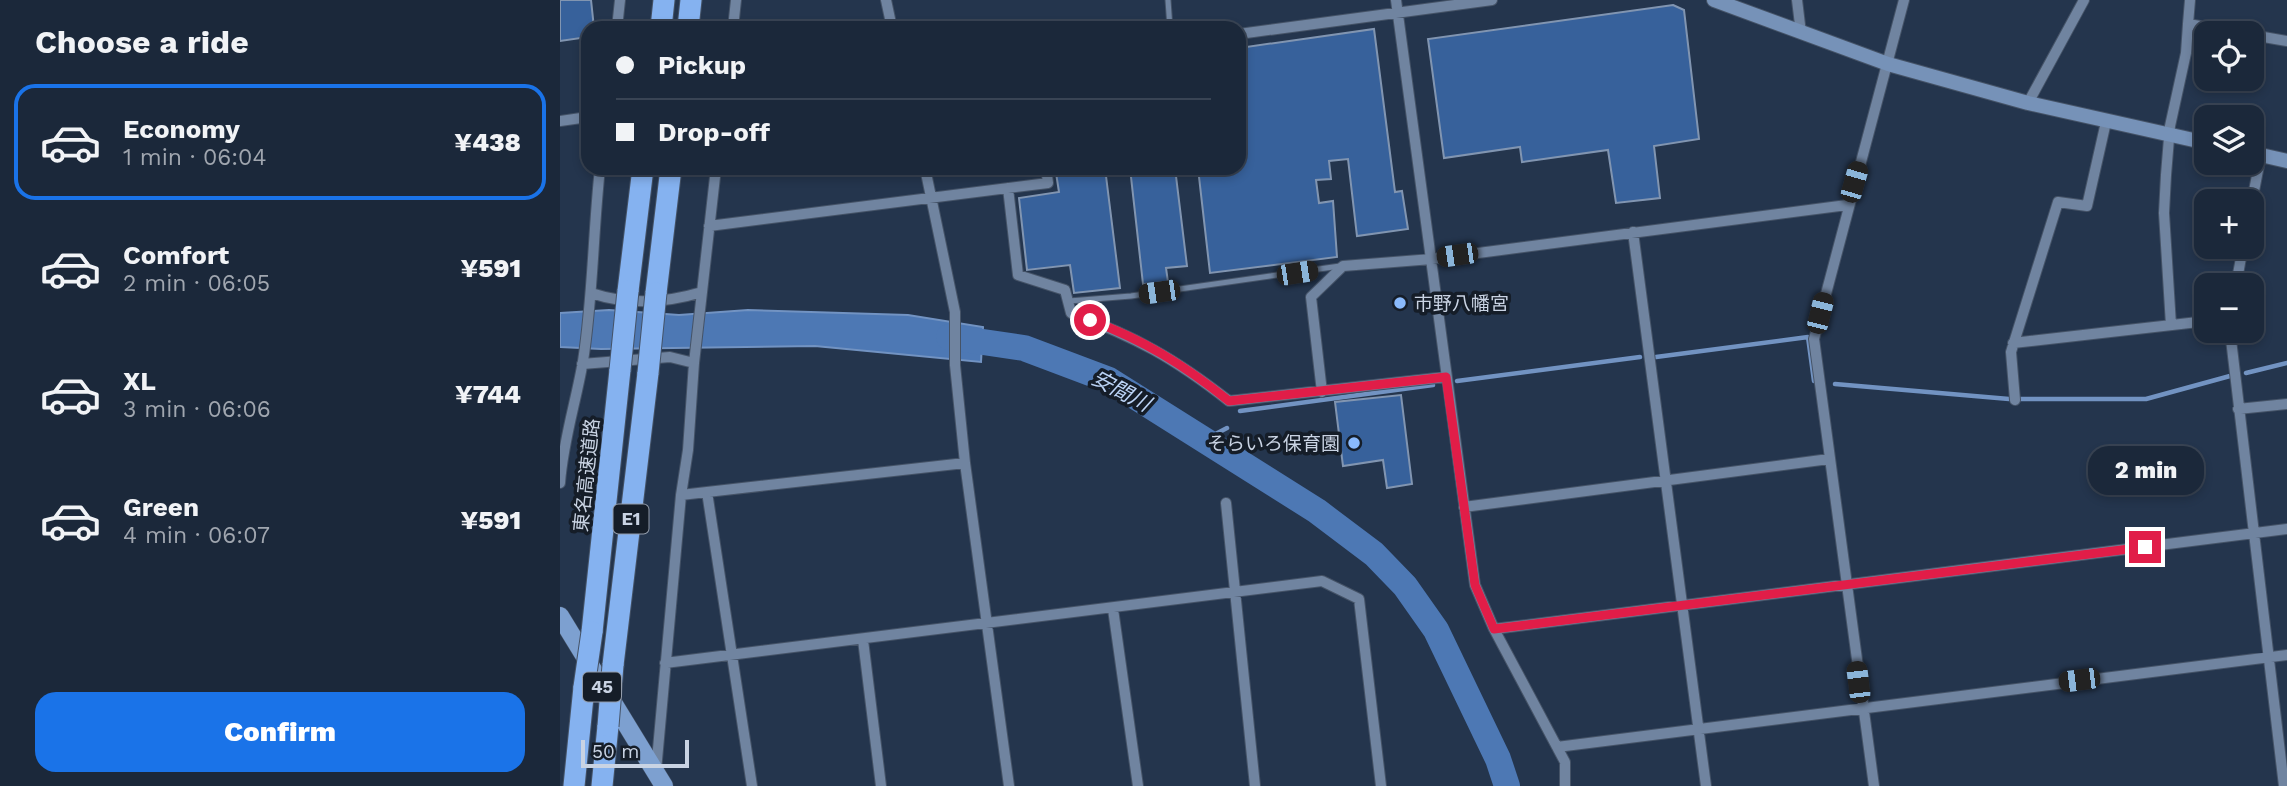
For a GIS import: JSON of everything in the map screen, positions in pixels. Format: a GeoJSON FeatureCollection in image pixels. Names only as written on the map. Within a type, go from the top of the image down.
{"type":"FeatureCollection","features":[{"type":"Feature","properties":{"kind":"highway"},"geometry":{"type":"LineString","coordinates":[[662,21],[664,0]]}},
{"type":"Feature","properties":{"kind":"highway"},"geometry":{"type":"LineString","coordinates":[[689,21],[691,0]]}},
{"type":"Feature","properties":{"kind":"highway","name":"東名高速道路"},"geometry":{"type":"LineString","coordinates":[[574,786],[642,175]]}},
{"type":"Feature","properties":{"kind":"highway","name":"E1"},"geometry":{"type":"LineString","coordinates":[[602,786],[613,665],[670,175]]}},
{"type":"Feature","properties":{"kind":"main road","name":"45"},"geometry":{"type":"LineString","coordinates":[[563,629],[658,781]]}},
{"type":"Feature","properties":{"kind":"street"},"geometry":{"type":"LineString","coordinates":[[618,21],[620,0]]}},
{"type":"Feature","properties":{"kind":"street"},"geometry":{"type":"LineString","coordinates":[[734,21],[736,0]]}},
{"type":"Feature","properties":{"kind":"street"},"geometry":{"type":"LineString","coordinates":[[886,0],[890,21]]}},
{"type":"Feature","properties":{"kind":"street"},"geometry":{"type":"LineString","coordinates":[[1396,0],[1475,585],[1494,629],[1565,762],[1565,786]]}},
{"type":"Feature","properties":{"kind":"street"},"geometry":{"type":"LineString","coordinates":[[1246,33],[1492,0]]}},
{"type":"Feature","properties":{"kind":"street"},"geometry":{"type":"LineString","coordinates":[[1714,0],[1888,64],[2028,103],[2194,140]]}},
{"type":"Feature","properties":{"kind":"street"},"geometry":{"type":"LineString","coordinates":[[1797,0],[1801,33]]}},
{"type":"Feature","properties":{"kind":"street"},"geometry":{"type":"LineString","coordinates":[[1874,786],[1814,339],[1847,205],[1904,0]]}},
{"type":"Feature","properties":{"kind":"street"},"geometry":{"type":"LineString","coordinates":[[2028,103],[2084,0]]}},
{"type":"Feature","properties":{"kind":"street"},"geometry":{"type":"LineString","coordinates":[[2171,325],[2164,213],[2170,126],[2186,53],[2190,0]]}},
{"type":"Feature","properties":{"kind":"street"},"geometry":{"type":"LineString","coordinates":[[2188,24],[2194,25]]}},
{"type":"Feature","properties":{"kind":"street"},"geometry":{"type":"LineString","coordinates":[[2264,37],[2287,41]]}},
{"type":"Feature","properties":{"kind":"street"},"geometry":{"type":"LineString","coordinates":[[560,121],[581,118]]}},
{"type":"Feature","properties":{"kind":"street"},"geometry":{"type":"LineString","coordinates":[[2015,400],[2011,352],[2058,202],[2087,206],[2106,122]]}},
{"type":"Feature","properties":{"kind":"street"},"geometry":{"type":"LineString","coordinates":[[2264,156],[2287,161]]}},
{"type":"Feature","properties":{"kind":"street"},"geometry":{"type":"LineString","coordinates":[[560,483],[566,430],[583,360],[590,309],[599,175]]}},
{"type":"Feature","properties":{"kind":"street"},"geometry":{"type":"LineString","coordinates":[[658,781],[665,663],[715,175]]}},
{"type":"Feature","properties":{"kind":"street"},"geometry":{"type":"LineString","coordinates":[[927,175],[955,316],[954,365],[965,463],[1009,786]]}},
{"type":"Feature","properties":{"kind":"street"},"geometry":{"type":"LineString","coordinates":[[709,226],[932,195],[1048,183],[1047,175]]}},
{"type":"Feature","properties":{"kind":"street"},"geometry":{"type":"LineString","coordinates":[[1008,188],[1018,275],[1065,290],[1071,313],[1169,356],[1229,401],[1446,377]]}},
{"type":"Feature","properties":{"kind":"street"},"geometry":{"type":"LineString","coordinates":[[1322,392],[1311,297],[1343,266],[1432,258],[1847,205]]}},
{"type":"Feature","properties":{"kind":"street"},"geometry":{"type":"LineString","coordinates":[[1633,232],[1706,786]]}},
{"type":"Feature","properties":{"kind":"street"},"geometry":{"type":"LineString","coordinates":[[591,293],[616,301],[701,298]]}},
{"type":"Feature","properties":{"kind":"street"},"geometry":{"type":"LineString","coordinates":[[2013,343],[2194,322]]}},
{"type":"Feature","properties":{"kind":"street"},"geometry":{"type":"LineString","coordinates":[[2231,343],[2284,786]]}},
{"type":"Feature","properties":{"kind":"street"},"geometry":{"type":"LineString","coordinates":[[583,360],[670,357],[694,361]]}},
{"type":"Feature","properties":{"kind":"street"},"geometry":{"type":"LineString","coordinates":[[2238,410],[2287,404]]}},
{"type":"Feature","properties":{"kind":"street"},"geometry":{"type":"LineString","coordinates":[[1464,506],[1829,459]]}},
{"type":"Feature","properties":{"kind":"street"},"geometry":{"type":"LineString","coordinates":[[681,495],[965,463]]}},
{"type":"Feature","properties":{"kind":"street"},"geometry":{"type":"LineString","coordinates":[[706,492],[752,786]]}},
{"type":"Feature","properties":{"kind":"street"},"geometry":{"type":"LineString","coordinates":[[1226,503],[1255,786]]}},
{"type":"Feature","properties":{"kind":"street"},"geometry":{"type":"LineString","coordinates":[[1494,629],[2287,529]]}},
{"type":"Feature","properties":{"kind":"street"},"geometry":{"type":"LineString","coordinates":[[665,663],[1322,581],[1359,599],[1381,786]]}},
{"type":"Feature","properties":{"kind":"street"},"geometry":{"type":"LineString","coordinates":[[1113,609],[1138,786]]}},
{"type":"Feature","properties":{"kind":"street"},"geometry":{"type":"LineString","coordinates":[[863,640],[881,786]]}},
{"type":"Feature","properties":{"kind":"street"},"geometry":{"type":"LineString","coordinates":[[1557,747],[1862,706],[2287,655]]}},
{"type":"Feature","properties":{"kind":"lane"},"geometry":{"type":"LineString","coordinates":[[1168,0],[1170,21]]}},
{"type":"Feature","properties":{"kind":"lane"},"geometry":{"type":"LineString","coordinates":[[1068,301],[1131,296],[1343,266]]}},
{"type":"Feature","properties":{"kind":"water"},"geometry":{"type":"Polygon","coordinates":[[[609,310],[679,315],[748,310],[908,315],[983,327],[981,362],[815,346],[601,349],[560,347],[560,313],[609,310]]]}},
{"type":"Feature","properties":{"kind":"building"},"geometry":{"type":"Polygon","coordinates":[[[560,0],[591,0],[593,21],[581,21],[581,38],[560,41],[560,0]]]}},
{"type":"Feature","properties":{"kind":"building"},"geometry":{"type":"Polygon","coordinates":[[[1673,5],[1684,10],[1699,139],[1654,146],[1660,198],[1616,203],[1608,150],[1522,162],[1520,147],[1444,158],[1428,39],[1673,5]]]}},
{"type":"Feature","properties":{"kind":"building"},"geometry":{"type":"Polygon","coordinates":[[[1374,29],[1395,192],[1402,191],[1408,229],[1357,236],[1348,159],[1329,161],[1331,179],[1316,180],[1319,203],[1333,201],[1337,257],[1210,273],[1199,175],[1246,175],[1246,47],[1374,29]]]}},
{"type":"Feature","properties":{"kind":"building"},"geometry":{"type":"Polygon","coordinates":[[[1056,175],[1106,175],[1120,288],[1074,293],[1070,265],[1027,270],[1019,198],[1059,192],[1056,175]]]}},
{"type":"Feature","properties":{"kind":"building"},"geometry":{"type":"Polygon","coordinates":[[[1131,175],[1176,175],[1187,266],[1166,268],[1168,282],[1143,284],[1131,175]]]}},
{"type":"Feature","properties":{"kind":"building","name":"そらいろ保育園"},"geometry":{"type":"Polygon","coordinates":[[[1401,395],[1412,484],[1387,488],[1383,460],[1343,466],[1335,402],[1401,395]]]}},
{"type":"Feature","properties":{"kind":"waterway","name":"安間川"},"geometry":{"type":"LineString","coordinates":[[949,337],[1024,348],[1109,380],[1317,511],[1374,554],[1405,586],[1436,630],[1498,759],[1507,786]]}},
{"type":"Feature","properties":{"kind":"waterway"},"geometry":{"type":"LineString","coordinates":[[1656,357],[1808,337],[1814,381]]}},
{"type":"Feature","properties":{"kind":"waterway"},"geometry":{"type":"LineString","coordinates":[[1457,381],[1640,357]]}},
{"type":"Feature","properties":{"kind":"waterway"},"geometry":{"type":"LineString","coordinates":[[2246,373],[2287,363]]}},
{"type":"Feature","properties":{"kind":"waterway"},"geometry":{"type":"LineString","coordinates":[[2020,399],[2146,399],[2230,376]]}},
{"type":"Feature","properties":{"kind":"waterway"},"geometry":{"type":"LineString","coordinates":[[1835,384],[2009,399]]}},
{"type":"Feature","properties":{"kind":"waterway"},"geometry":{"type":"LineString","coordinates":[[1240,411],[1433,385]]}},
{"type":"Feature","properties":{"kind":"waterway"},"geometry":{"type":"LineString","coordinates":[[1204,440],[1227,428]]}},
{"type":"Feature","properties":{"kind":"place","name":"市野八幡宮"},"geometry":{"type":"Point","coordinates":[1400,303]}},
{"type":"Feature","properties":{"kind":"place","name":"そらいろ保育園"},"geometry":{"type":"Point","coordinates":[1354,443]}},
{"type":"Feature","properties":{"kind":"route"},"geometry":{"type":"LineString","coordinates":[[1090,320],[1180,363],[1229,401],[1446,377],[1475,585],[1494,629],[2145,547]]}}]}
